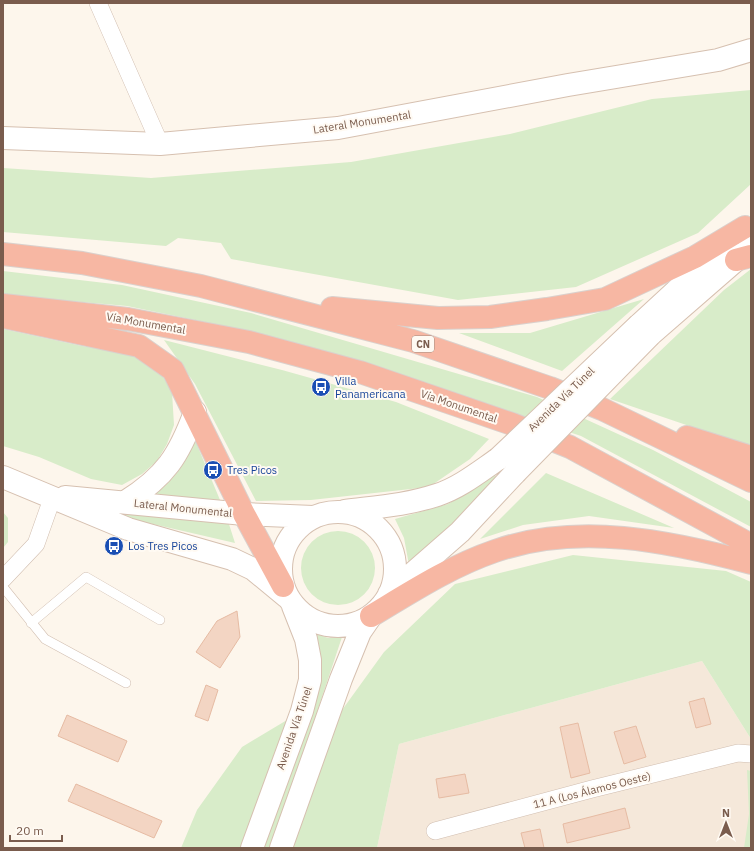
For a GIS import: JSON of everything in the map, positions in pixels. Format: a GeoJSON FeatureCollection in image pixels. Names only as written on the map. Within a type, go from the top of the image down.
{"type":"FeatureCollection","features":[{"type":"Feature","properties":{"kind":"highway"},"geometry":{"type":"LineString","coordinates":[[239,295],[340,309],[438,318],[490,317],[605,299],[695,257],[747,242]]}},
{"type":"Feature","properties":{"kind":"highway","name":"CN"},"geometry":{"type":"LineString","coordinates":[[3,254],[82,263],[239,295],[413,341],[550,388],[602,409],[751,481]]}},
{"type":"Feature","properties":{"kind":"highway","name":"Vía Monumental"},"geometry":{"type":"LineString","coordinates":[[3,305],[144,322],[250,342],[360,372],[512,424],[570,447],[751,544]]}},
{"type":"Feature","properties":{"kind":"highway"},"geometry":{"type":"LineString","coordinates":[[3,317],[139,346],[173,370],[244,514],[288,596]]}},
{"type":"Feature","properties":{"kind":"highway"},"geometry":{"type":"LineString","coordinates":[[602,409],[751,457]]}},
{"type":"Feature","properties":{"kind":"highway"},"geometry":{"type":"LineString","coordinates":[[371,616],[463,564],[495,551],[528,542],[606,537],[646,540],[698,549],[751,563]]}},
{"type":"Feature","properties":{"kind":"main road","name":"Lateral Monumental"},"geometry":{"type":"LineString","coordinates":[[3,138],[160,144],[338,128],[568,85],[718,60],[751,50]]}},
{"type":"Feature","properties":{"kind":"main road","name":"Lateral Monumental"},"geometry":{"type":"LineString","coordinates":[[718,60],[751,61]]}},
{"type":"Feature","properties":{"kind":"main road","name":"Avenida Vía Túnel"},"geometry":{"type":"LineString","coordinates":[[335,512],[404,504],[438,495],[469,479],[498,459],[644,330],[747,242]]}},
{"type":"Feature","properties":{"kind":"main road","name":"Avenida Vía Túnel"},"geometry":{"type":"LineString","coordinates":[[389,594],[460,532],[644,330],[747,242]]}},
{"type":"Feature","properties":{"kind":"main road"},"geometry":{"type":"LineString","coordinates":[[125,502],[146,489],[167,469],[186,438],[195,412]]}},
{"type":"Feature","properties":{"kind":"main road","name":"Lateral Monumental"},"geometry":{"type":"LineString","coordinates":[[3,476],[128,529],[232,559],[253,569],[288,596]]}},
{"type":"Feature","properties":{"kind":"main road","name":"Lateral Monumental"},"geometry":{"type":"LineString","coordinates":[[53,496],[244,514],[313,517]]}},
{"type":"Feature","properties":{"kind":"main road"},"geometry":{"type":"LineString","coordinates":[[335,512],[355,514],[372,523],[386,538],[394,556],[395,575],[389,594],[382,606],[363,621],[345,626],[326,625],[308,618],[288,596],[280,570],[282,554],[299,526],[313,517],[335,512]]}},
{"type":"Feature","properties":{"kind":"main road","name":"Avenida Vía Túnel"},"geometry":{"type":"LineString","coordinates":[[252,848],[302,711],[310,680],[310,660],[306,639],[288,596]]}},
{"type":"Feature","properties":{"kind":"main road"},"geometry":{"type":"LineString","coordinates":[[281,848],[341,679],[360,632],[371,616]]}},
{"type":"Feature","properties":{"kind":"street"},"geometry":{"type":"LineString","coordinates":[[98,3],[160,144]]}},
{"type":"Feature","properties":{"kind":"street"},"geometry":{"type":"LineString","coordinates":[[3,580],[36,544],[53,496]]}},
{"type":"Feature","properties":{"kind":"street","name":"11 A (Los Álamos Oeste)"},"geometry":{"type":"LineString","coordinates":[[435,831],[599,787],[738,754],[751,754]]}},
{"type":"Feature","properties":{"kind":"lane"},"geometry":{"type":"LineString","coordinates":[[32,622],[86,577],[160,620]]}},
{"type":"Feature","properties":{"kind":"lane"},"geometry":{"type":"LineString","coordinates":[[3,587],[45,640],[126,683]]}},
{"type":"Feature","properties":{"kind":"shaded area"},"geometry":{"type":"Polygon","coordinates":[[[702,661],[751,739],[751,848],[377,848],[399,744],[702,661]]]}},
{"type":"Feature","properties":{"kind":"green space"},"geometry":{"type":"Polygon","coordinates":[[[751,90],[751,184],[698,233],[576,287],[458,300],[231,259],[221,243],[178,238],[166,246],[3,232],[3,168],[151,178],[351,162],[510,134],[652,99],[751,90]]]}},
{"type":"Feature","properties":{"kind":"green space"},"geometry":{"type":"Polygon","coordinates":[[[751,269],[751,447],[610,399],[724,290],[751,269]]]}},
{"type":"Feature","properties":{"kind":"green space"},"geometry":{"type":"Polygon","coordinates":[[[3,271],[122,285],[251,313],[537,397],[653,450],[751,502],[751,527],[581,436],[361,363],[254,332],[127,306],[3,295],[3,271]]]}},
{"type":"Feature","properties":{"kind":"green space"},"geometry":{"type":"Polygon","coordinates":[[[644,299],[562,371],[459,333],[530,333],[644,299]]]}},
{"type":"Feature","properties":{"kind":"green space"},"geometry":{"type":"Polygon","coordinates":[[[3,329],[82,346],[136,355],[159,370],[172,392],[174,425],[167,444],[157,461],[142,474],[122,485],[91,479],[39,457],[3,446],[3,329]]]}},
{"type":"Feature","properties":{"kind":"green space"},"geometry":{"type":"Polygon","coordinates":[[[164,340],[282,370],[396,402],[489,439],[470,459],[429,487],[311,500],[256,501],[195,384],[164,340]]]}},
{"type":"Feature","properties":{"kind":"green space"},"geometry":{"type":"Polygon","coordinates":[[[195,440],[220,500],[152,497],[178,472],[195,440]]]}},
{"type":"Feature","properties":{"kind":"green space"},"geometry":{"type":"Polygon","coordinates":[[[546,473],[674,528],[589,516],[523,525],[480,539],[546,473]]]}},
{"type":"Feature","properties":{"kind":"green space"},"geometry":{"type":"Polygon","coordinates":[[[495,475],[498,480],[409,565],[404,538],[395,519],[448,504],[495,475]]]}},
{"type":"Feature","properties":{"kind":"green space"},"geometry":{"type":"Polygon","coordinates":[[[98,506],[228,521],[235,543],[105,513],[98,506]]]}},
{"type":"Feature","properties":{"kind":"green space"},"geometry":{"type":"Polygon","coordinates":[[[3,512],[8,518],[8,542],[3,548],[3,512]]]}},
{"type":"Feature","properties":{"kind":"green space"},"geometry":{"type":"Polygon","coordinates":[[[338,531],[359,537],[369,547],[375,568],[369,589],[359,599],[338,605],[317,599],[307,589],[301,568],[307,547],[317,537],[338,531]]]}},
{"type":"Feature","properties":{"kind":"green space"},"geometry":{"type":"Polygon","coordinates":[[[573,555],[726,571],[751,582],[751,739],[702,661],[399,744],[377,848],[181,848],[197,810],[242,747],[302,711],[316,684],[320,652],[317,634],[328,638],[342,637],[317,712],[337,717],[384,652],[455,584],[573,555]]]}},
{"type":"Feature","properties":{"kind":"green space"},"geometry":{"type":"Polygon","coordinates":[[[747,770],[751,771],[751,848],[744,848],[749,814],[747,770]]]}},
{"type":"Feature","properties":{"kind":"building"},"geometry":{"type":"Polygon","coordinates":[[[237,611],[240,637],[220,668],[196,652],[217,621],[237,611]]]}},
{"type":"Feature","properties":{"kind":"building"},"geometry":{"type":"Polygon","coordinates":[[[206,685],[218,690],[208,721],[195,716],[206,685]]]}},
{"type":"Feature","properties":{"kind":"building"},"geometry":{"type":"Polygon","coordinates":[[[704,698],[711,724],[696,728],[689,702],[704,698]]]}},
{"type":"Feature","properties":{"kind":"building"},"geometry":{"type":"Polygon","coordinates":[[[67,715],[127,741],[118,762],[58,736],[67,715]]]}},
{"type":"Feature","properties":{"kind":"building"},"geometry":{"type":"Polygon","coordinates":[[[578,723],[590,773],[571,778],[560,727],[578,723]]]}},
{"type":"Feature","properties":{"kind":"building"},"geometry":{"type":"Polygon","coordinates":[[[636,726],[646,757],[624,764],[614,732],[636,726]]]}},
{"type":"Feature","properties":{"kind":"building"},"geometry":{"type":"Polygon","coordinates":[[[465,774],[469,793],[439,798],[436,779],[465,774]]]}},
{"type":"Feature","properties":{"kind":"building"},"geometry":{"type":"Polygon","coordinates":[[[76,784],[162,821],[154,838],[68,801],[76,784]]]}},
{"type":"Feature","properties":{"kind":"building"},"geometry":{"type":"Polygon","coordinates":[[[625,808],[630,828],[567,843],[563,824],[625,808]]]}},
{"type":"Feature","properties":{"kind":"building"},"geometry":{"type":"Polygon","coordinates":[[[540,829],[544,848],[525,848],[521,833],[540,829]]]}},
{"type":"Feature","properties":{"kind":"place","name":"Villa Panamericana"},"geometry":{"type":"Point","coordinates":[321,387]}},
{"type":"Feature","properties":{"kind":"place","name":"Tres Picos"},"geometry":{"type":"Point","coordinates":[213,470]}},
{"type":"Feature","properties":{"kind":"place","name":"Los Tres Picos"},"geometry":{"type":"Point","coordinates":[114,546]}}]}
